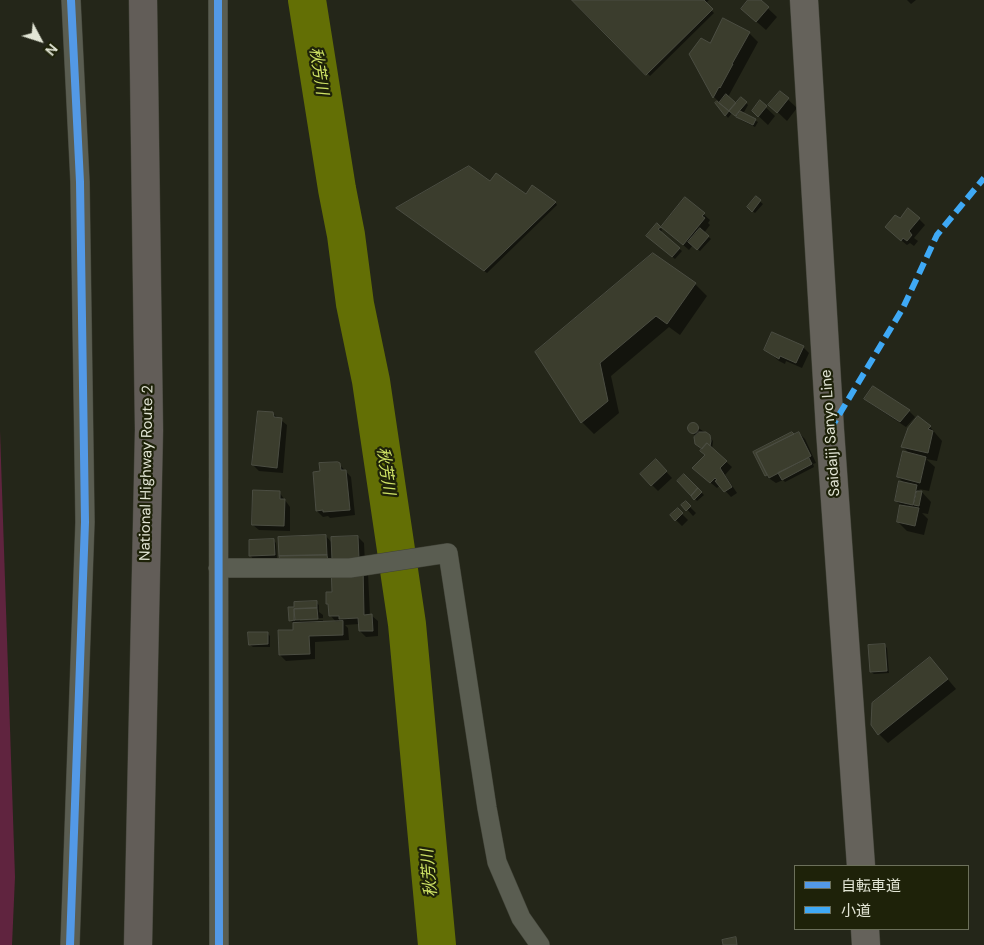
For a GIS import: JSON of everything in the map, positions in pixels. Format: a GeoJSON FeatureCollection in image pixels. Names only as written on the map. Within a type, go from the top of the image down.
{"type":"FeatureCollection","features":[{"type":"Feature","properties":{"kind":"highway","name":"National Highway Route 2"},"geometry":{"type":"LineString","coordinates":[[138,945],[149,430],[143,0]]}},
{"type":"Feature","properties":{"kind":"main road","name":"Saidaiji Sanyo Line"},"geometry":{"type":"LineString","coordinates":[[804,0],[830,430],[861,865]]}},
{"type":"Feature","properties":{"kind":"main road"},"geometry":{"type":"LineString","coordinates":[[865,930],[866,945]]}},
{"type":"Feature","properties":{"kind":"street"},"geometry":{"type":"LineString","coordinates":[[70,945],[85,522],[80,182],[71,0]]}},
{"type":"Feature","properties":{"kind":"street"},"geometry":{"type":"LineString","coordinates":[[218,0],[219,945]]}},
{"type":"Feature","properties":{"kind":"street"},"geometry":{"type":"LineString","coordinates":[[218,568],[350,568],[448,553],[497,862],[521,918],[540,945]]}},
{"type":"Feature","properties":{"kind":"shaded area"},"geometry":{"type":"Polygon","coordinates":[[[0,431],[15,877],[12,945],[0,945],[0,431]]]}},
{"type":"Feature","properties":{"kind":"building"},"geometry":{"type":"Polygon","coordinates":[[[572,0],[704,0],[713,9],[646,75],[572,0]]]}},
{"type":"Feature","properties":{"kind":"building"},"geometry":{"type":"Polygon","coordinates":[[[748,0],[761,0],[769,7],[756,22],[741,9],[748,0]]]}},
{"type":"Feature","properties":{"kind":"building"},"geometry":{"type":"Polygon","coordinates":[[[723,18],[750,32],[713,98],[689,54],[701,38],[710,43],[723,18]]]}},
{"type":"Feature","properties":{"kind":"building"},"geometry":{"type":"Polygon","coordinates":[[[780,91],[789,98],[777,113],[768,105],[780,91]]]}},
{"type":"Feature","properties":{"kind":"building"},"geometry":{"type":"Polygon","coordinates":[[[726,94],[736,103],[729,111],[719,103],[726,94]]]}},
{"type":"Feature","properties":{"kind":"building"},"geometry":{"type":"Polygon","coordinates":[[[741,97],[747,102],[735,116],[729,111],[741,97]]]}},
{"type":"Feature","properties":{"kind":"building"},"geometry":{"type":"Polygon","coordinates":[[[760,100],[767,106],[758,117],[752,111],[760,100]]]}},
{"type":"Feature","properties":{"kind":"building"},"geometry":{"type":"Polygon","coordinates":[[[717,101],[729,111],[725,116],[715,103],[717,101]]]}},
{"type":"Feature","properties":{"kind":"building"},"geometry":{"type":"Polygon","coordinates":[[[740,111],[756,119],[753,125],[736,117],[740,111]]]}},
{"type":"Feature","properties":{"kind":"building"},"geometry":{"type":"Polygon","coordinates":[[[469,166],[490,181],[496,173],[526,194],[532,185],[556,202],[484,271],[396,208],[469,166]]]}},
{"type":"Feature","properties":{"kind":"building"},"geometry":{"type":"Polygon","coordinates":[[[756,196],[761,200],[752,212],[747,207],[756,196]]]}},
{"type":"Feature","properties":{"kind":"building"},"geometry":{"type":"Polygon","coordinates":[[[685,197],[705,213],[702,216],[705,218],[683,245],[661,227],[685,197]]]}},
{"type":"Feature","properties":{"kind":"building"},"geometry":{"type":"Polygon","coordinates":[[[908,208],[920,218],[909,231],[912,235],[907,241],[903,238],[901,241],[885,227],[895,215],[900,218],[908,208]]]}},
{"type":"Feature","properties":{"kind":"building"},"geometry":{"type":"Polygon","coordinates":[[[657,223],[661,227],[658,229],[680,248],[672,257],[646,236],[657,223]]]}},
{"type":"Feature","properties":{"kind":"building"},"geometry":{"type":"Polygon","coordinates":[[[700,228],[709,236],[697,250],[688,242],[700,228]]]}},
{"type":"Feature","properties":{"kind":"building"},"geometry":{"type":"Polygon","coordinates":[[[653,253],[696,283],[667,324],[656,316],[600,363],[608,401],[581,423],[535,352],[653,253]]]}},
{"type":"Feature","properties":{"kind":"building"},"geometry":{"type":"Polygon","coordinates":[[[772,332],[804,346],[796,363],[780,356],[779,359],[764,350],[772,332]]]}},
{"type":"Feature","properties":{"kind":"building"},"geometry":{"type":"Polygon","coordinates":[[[873,386],[910,410],[900,422],[864,399],[873,386]]]}},
{"type":"Feature","properties":{"kind":"building"},"geometry":{"type":"Polygon","coordinates":[[[258,411],[273,412],[274,417],[282,418],[277,468],[252,465],[258,411]]]}},
{"type":"Feature","properties":{"kind":"building"},"geometry":{"type":"Polygon","coordinates":[[[918,416],[931,426],[928,429],[933,431],[928,453],[901,447],[908,428],[918,416]]]}},
{"type":"Feature","properties":{"kind":"building"},"geometry":{"type":"Polygon","coordinates":[[[693,422],[699,428],[693,434],[687,428],[693,422]]]}},
{"type":"Feature","properties":{"kind":"building"},"geometry":{"type":"Polygon","coordinates":[[[699,432],[706,432],[710,435],[710,446],[707,443],[702,449],[695,444],[694,437],[699,432]]]}},
{"type":"Feature","properties":{"kind":"building"},"geometry":{"type":"Polygon","coordinates":[[[792,432],[794,434],[756,453],[767,475],[765,476],[753,452],[792,432]]]}},
{"type":"Feature","properties":{"kind":"building"},"geometry":{"type":"Polygon","coordinates":[[[799,432],[811,456],[769,478],[756,453],[799,432]]]}},
{"type":"Feature","properties":{"kind":"building"},"geometry":{"type":"Polygon","coordinates":[[[707,443],[727,461],[720,468],[732,487],[724,492],[715,481],[717,480],[715,478],[710,483],[692,468],[705,455],[700,451],[707,443]]]}},
{"type":"Feature","properties":{"kind":"building"},"geometry":{"type":"Polygon","coordinates":[[[903,451],[926,457],[920,483],[897,477],[903,451]]]}},
{"type":"Feature","properties":{"kind":"building"},"geometry":{"type":"Polygon","coordinates":[[[809,458],[812,464],[782,480],[778,473],[809,458]]]}},
{"type":"Feature","properties":{"kind":"building"},"geometry":{"type":"Polygon","coordinates":[[[656,459],[667,471],[651,486],[640,474],[656,459]]]}},
{"type":"Feature","properties":{"kind":"building"},"geometry":{"type":"Polygon","coordinates":[[[319,463],[340,463],[341,470],[346,470],[350,510],[316,511],[313,472],[320,471],[319,463]]]}},
{"type":"Feature","properties":{"kind":"building"},"geometry":{"type":"Polygon","coordinates":[[[684,474],[698,488],[691,496],[677,481],[684,474]]]}},
{"type":"Feature","properties":{"kind":"building"},"geometry":{"type":"Polygon","coordinates":[[[899,481],[917,485],[913,505],[895,501],[899,481]]]}},
{"type":"Feature","properties":{"kind":"building"},"geometry":{"type":"Polygon","coordinates":[[[698,488],[702,492],[694,500],[691,496],[698,488]]]}},
{"type":"Feature","properties":{"kind":"building"},"geometry":{"type":"Polygon","coordinates":[[[253,490],[280,491],[280,499],[285,499],[284,526],[252,525],[253,490]]]}},
{"type":"Feature","properties":{"kind":"building"},"geometry":{"type":"Polygon","coordinates":[[[917,491],[922,491],[919,506],[914,505],[917,491]]]}},
{"type":"Feature","properties":{"kind":"building"},"geometry":{"type":"Polygon","coordinates":[[[686,501],[691,506],[686,511],[681,505],[686,501]]]}},
{"type":"Feature","properties":{"kind":"building"},"geometry":{"type":"Polygon","coordinates":[[[900,505],[919,508],[915,526],[897,522],[900,505]]]}},
{"type":"Feature","properties":{"kind":"building"},"geometry":{"type":"Polygon","coordinates":[[[678,508],[683,513],[675,521],[670,515],[678,508]]]}},
{"type":"Feature","properties":{"kind":"building"},"geometry":{"type":"Polygon","coordinates":[[[326,535],[327,555],[279,556],[278,537],[326,535]]]}},
{"type":"Feature","properties":{"kind":"building"},"geometry":{"type":"Polygon","coordinates":[[[358,536],[359,559],[332,560],[331,537],[358,536]]]}},
{"type":"Feature","properties":{"kind":"building"},"geometry":{"type":"Polygon","coordinates":[[[274,539],[275,555],[249,556],[249,540],[274,539]]]}},
{"type":"Feature","properties":{"kind":"building"},"geometry":{"type":"Polygon","coordinates":[[[327,555],[328,561],[280,562],[279,556],[327,555]]]}},
{"type":"Feature","properties":{"kind":"building"},"geometry":{"type":"Polygon","coordinates":[[[363,566],[364,615],[372,614],[373,631],[359,631],[358,618],[339,619],[339,616],[329,616],[328,604],[326,604],[326,592],[332,592],[331,567],[363,566]]]}},
{"type":"Feature","properties":{"kind":"building"},"geometry":{"type":"Polygon","coordinates":[[[317,601],[317,608],[294,609],[295,620],[289,621],[288,607],[294,607],[294,602],[317,601]]]}},
{"type":"Feature","properties":{"kind":"building"},"geometry":{"type":"Polygon","coordinates":[[[317,608],[318,619],[294,620],[294,609],[317,608]]]}},
{"type":"Feature","properties":{"kind":"building"},"geometry":{"type":"Polygon","coordinates":[[[343,621],[343,635],[309,636],[310,654],[279,655],[278,630],[293,630],[293,623],[343,621]]]}},
{"type":"Feature","properties":{"kind":"building"},"geometry":{"type":"Polygon","coordinates":[[[248,632],[268,632],[268,644],[249,645],[248,632]]]}},
{"type":"Feature","properties":{"kind":"building"},"geometry":{"type":"Polygon","coordinates":[[[885,644],[887,671],[870,672],[868,645],[885,644]]]}},
{"type":"Feature","properties":{"kind":"building"},"geometry":{"type":"Polygon","coordinates":[[[930,657],[948,679],[878,735],[871,725],[872,703],[930,657]]]}},
{"type":"Feature","properties":{"kind":"building"},"geometry":{"type":"Polygon","coordinates":[[[736,937],[737,945],[723,945],[722,940],[736,937]]]}},
{"type":"Feature","properties":{"kind":"waterway","name":"秋芳川"},"geometry":{"type":"LineString","coordinates":[[307,0],[346,235],[355,304],[371,381],[407,624],[437,945]]}},
{"type":"Feature","properties":{"kind":"marked path"},"geometry":{"type":"LineString","coordinates":[[830,430],[903,308],[937,235],[984,178]]}},
{"type":"Feature","properties":{"kind":"cycle path"},"geometry":{"type":"LineString","coordinates":[[70,945],[85,522],[80,182],[71,0]]}},
{"type":"Feature","properties":{"kind":"cycle path"},"geometry":{"type":"LineString","coordinates":[[218,0],[219,945]]}}]}
